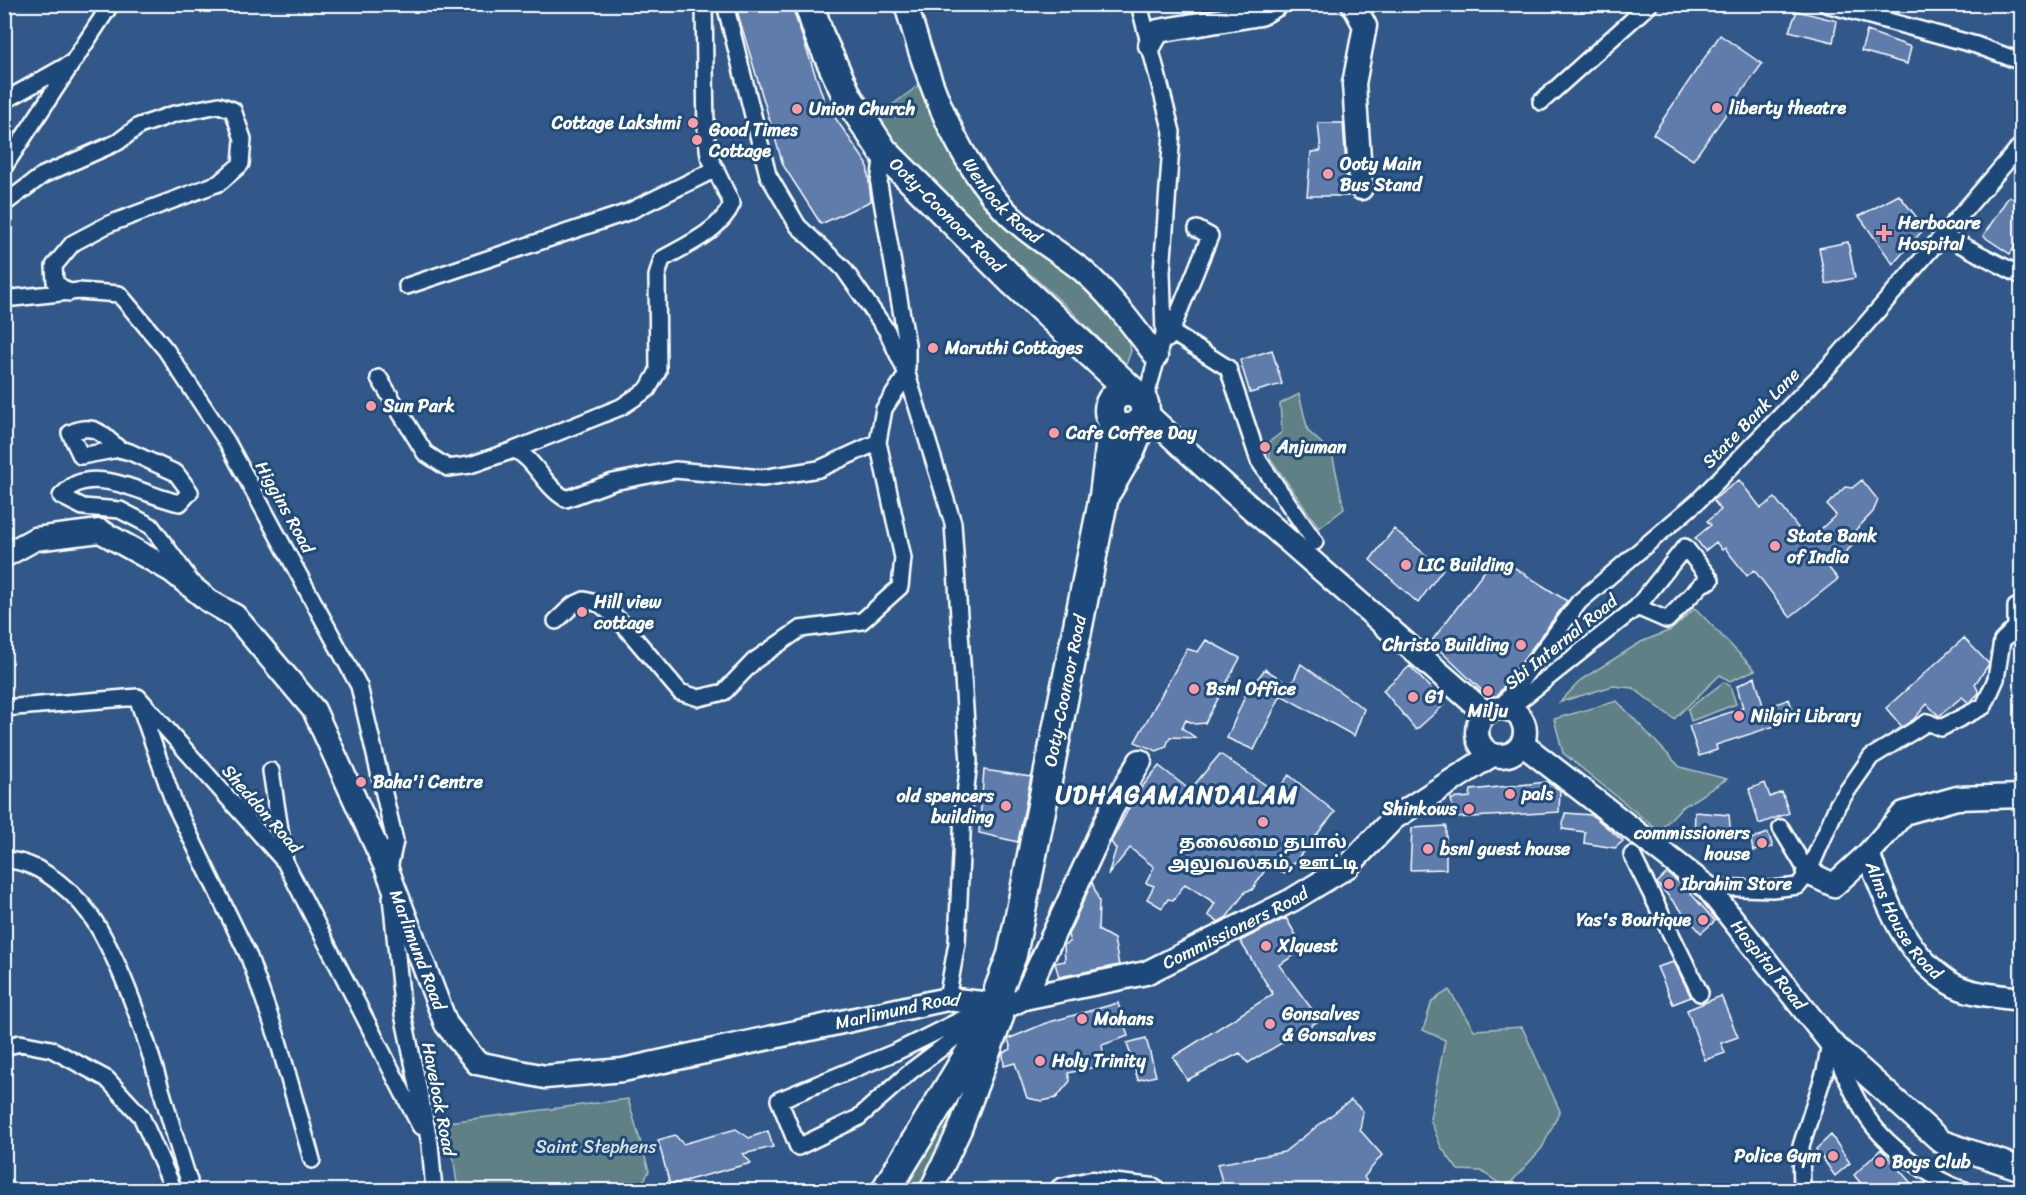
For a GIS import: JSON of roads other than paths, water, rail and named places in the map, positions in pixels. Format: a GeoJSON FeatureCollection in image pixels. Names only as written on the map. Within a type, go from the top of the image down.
{"type":"FeatureCollection","features":[{"type":"Feature","properties":{"kind":"highway","name":"Ooty-Coonoor Road"},"geometry":{"type":"LineString","coordinates":[[809,4],[819,35],[848,98],[883,151],[1014,282],[1084,346],[1131,409],[1104,496],[1012,956],[998,1006],[885,1191]]}},
{"type":"Feature","properties":{"kind":"street"},"geometry":{"type":"LineString","coordinates":[[4,167],[76,61],[111,4]]}},
{"type":"Feature","properties":{"kind":"street"},"geometry":{"type":"LineString","coordinates":[[379,378],[425,453],[448,468],[470,465],[513,450],[621,407],[648,389],[658,371],[657,276],[662,259],[697,240],[726,217],[732,204],[709,156],[706,132],[704,4]]}},
{"type":"Feature","properties":{"kind":"street"},"geometry":{"type":"LineString","coordinates":[[724,4],[768,175],[798,226],[843,268],[886,330],[907,374],[953,523],[969,761],[963,813],[957,943],[947,999]]}},
{"type":"Feature","properties":{"kind":"street","name":"Wenlock Road"},"geometry":{"type":"LineString","coordinates":[[906,4],[919,51],[963,155],[1000,206],[1091,279],[1116,303],[1156,356]]}},
{"type":"Feature","properties":{"kind":"street"},"geometry":{"type":"LineString","coordinates":[[1139,4],[1172,132],[1162,272],[1164,334],[1131,409],[1498,710],[1518,713],[1526,727],[1522,744],[1517,750],[1504,756],[1492,755],[1480,746],[1476,729],[1498,710]]}},
{"type":"Feature","properties":{"kind":"street"},"geometry":{"type":"LineString","coordinates":[[1150,45],[1158,31],[1260,14],[1277,4]]}},
{"type":"Feature","properties":{"kind":"street"},"geometry":{"type":"LineString","coordinates":[[1353,4],[1365,26],[1354,84],[1361,188]]}},
{"type":"Feature","properties":{"kind":"street"},"geometry":{"type":"LineString","coordinates":[[1541,102],[1650,4]]}},
{"type":"Feature","properties":{"kind":"street"},"geometry":{"type":"LineString","coordinates":[[1826,4],[1976,45],[2022,62]]}},
{"type":"Feature","properties":{"kind":"street"},"geometry":{"type":"LineString","coordinates":[[4,101],[76,61]]}},
{"type":"Feature","properties":{"kind":"street"},"geometry":{"type":"LineString","coordinates":[[4,204],[43,175],[118,142],[139,126],[174,114],[219,105],[233,110],[243,139],[241,164],[219,183],[109,224],[73,243],[54,266],[55,282],[69,292]]}},
{"type":"Feature","properties":{"kind":"street","name":"State Bank Lane"},"geometry":{"type":"LineString","coordinates":[[1498,710],[1579,602],[1698,501],[1834,361],[2022,144]]}},
{"type":"Feature","properties":{"kind":"street"},"geometry":{"type":"LineString","coordinates":[[556,621],[573,605],[584,600],[600,604],[620,621],[680,692],[699,698],[724,692],[754,661],[800,628],[862,621],[900,587],[903,558],[878,442],[884,409],[907,374],[907,344],[879,184],[883,151]]}},
{"type":"Feature","properties":{"kind":"street"},"geometry":{"type":"LineString","coordinates":[[407,286],[628,212],[716,169]]}},
{"type":"Feature","properties":{"kind":"street"},"geometry":{"type":"LineString","coordinates":[[1156,356],[1171,332],[1210,236],[1197,229]]}},
{"type":"Feature","properties":{"kind":"street"},"geometry":{"type":"LineString","coordinates":[[1944,236],[2022,276]]}},
{"type":"Feature","properties":{"kind":"street","name":"Higgins Road"},"geometry":{"type":"LineString","coordinates":[[4,299],[69,292],[119,294],[166,350],[227,442],[359,686],[395,842],[388,872]]}},
{"type":"Feature","properties":{"kind":"street"},"geometry":{"type":"LineString","coordinates":[[1171,332],[1228,368],[1258,461],[1315,542]]}},
{"type":"Feature","properties":{"kind":"street"},"geometry":{"type":"LineString","coordinates":[[513,450],[523,454],[552,492],[566,499],[613,482],[675,470],[762,478],[819,469],[878,442]]}},
{"type":"Feature","properties":{"kind":"street"},"geometry":{"type":"LineString","coordinates":[[118,449],[176,473],[190,492],[180,503],[167,501],[130,484],[96,482],[76,483],[61,496],[83,507],[120,510],[151,526],[172,558],[209,601]]}},
{"type":"Feature","properties":{"kind":"street","name":"Marlimund Road"},"geometry":{"type":"LineString","coordinates":[[4,556],[35,539],[100,531],[172,571],[209,601],[235,616],[314,710],[388,872],[446,1024],[477,1063],[545,1077],[623,1070],[947,999],[998,1006]]}},
{"type":"Feature","properties":{"kind":"street","name":"Sbi Internal Road"},"geometry":{"type":"LineString","coordinates":[[1498,710],[1637,607],[1685,547],[1711,580],[1702,584],[1667,620],[1637,607]]}},
{"type":"Feature","properties":{"kind":"street"},"geometry":{"type":"LineString","coordinates":[[1707,887],[1772,889],[1798,886],[1808,873],[1838,804],[1870,757],[1928,722],[1941,728],[1984,706],[1996,679],[2002,641],[2016,627],[2016,607],[2022,604]]}},
{"type":"Feature","properties":{"kind":"street"},"geometry":{"type":"LineString","coordinates":[[4,708],[138,697],[174,803],[249,957],[277,1037],[312,1160]]}},
{"type":"Feature","properties":{"kind":"street","name":"Sheddon Road"},"geometry":{"type":"LineString","coordinates":[[138,697],[285,862],[430,1144]]}},
{"type":"Feature","properties":{"kind":"street","name":"Hospital Road"},"geometry":{"type":"LineString","coordinates":[[1522,744],[1707,887],[1830,1041],[1942,1142],[2022,1169]]}},
{"type":"Feature","properties":{"kind":"street","name":"Commissioners Road"},"geometry":{"type":"LineString","coordinates":[[998,1006],[1146,972],[1292,900],[1348,866],[1394,818],[1492,755]]}},
{"type":"Feature","properties":{"kind":"street"},"geometry":{"type":"LineString","coordinates":[[931,1191],[960,1129],[998,1006],[1140,761]]}},
{"type":"Feature","properties":{"kind":"street"},"geometry":{"type":"LineString","coordinates":[[271,771],[285,862]]}},
{"type":"Feature","properties":{"kind":"street"},"geometry":{"type":"LineString","coordinates":[[1868,854],[1904,813],[1958,798],[2022,796]]}},
{"type":"Feature","properties":{"kind":"street"},"geometry":{"type":"LineString","coordinates":[[1781,828],[1808,873]]}},
{"type":"Feature","properties":{"kind":"street","name":"Alms House Road"},"geometry":{"type":"LineString","coordinates":[[1808,873],[1834,885],[1868,854],[1894,918],[1916,954],[1951,984],[1983,994],[2022,999]]}},
{"type":"Feature","properties":{"kind":"street"},"geometry":{"type":"LineString","coordinates":[[1632,855],[1700,993]]}},
{"type":"Feature","properties":{"kind":"street"},"geometry":{"type":"LineString","coordinates":[[4,860],[34,867],[81,904],[98,926],[123,977],[189,1182],[187,1191]]}},
{"type":"Feature","properties":{"kind":"street","name":"Havelock Road"},"geometry":{"type":"LineString","coordinates":[[388,872],[403,1014],[430,1144],[434,1191]]}},
{"type":"Feature","properties":{"kind":"street"},"geometry":{"type":"LineString","coordinates":[[998,1006],[911,1071],[858,1118],[798,1147],[779,1100],[898,1051],[998,1006]]}},
{"type":"Feature","properties":{"kind":"street"},"geometry":{"type":"LineString","coordinates":[[1830,1041],[1869,1121],[1948,1191]]}},
{"type":"Feature","properties":{"kind":"street"},"geometry":{"type":"LineString","coordinates":[[1802,1191],[1801,1146],[1825,1071],[1830,1041]]}},
{"type":"Feature","properties":{"kind":"street"},"geometry":{"type":"LineString","coordinates":[[4,1047],[20,1043],[51,1049],[107,1079],[141,1116],[174,1191]]}},
{"type":"Feature","properties":{"kind":"street"},"geometry":{"type":"LineString","coordinates":[[1932,1175],[1965,1191]]}},
{"type":"Feature","properties":{"kind":"street"},"geometry":{"type":"LineString","coordinates":[[1062,1191],[1092,1183],[1154,1191]]}},
{"type":"Feature","properties":{"kind":"place","name":"liberty theatre"},"geometry":{"type":"Point","coordinates":[1717,108]}},
{"type":"Feature","properties":{"kind":"place","name":"Union Church"},"geometry":{"type":"Point","coordinates":[797,109]}},
{"type":"Feature","properties":{"kind":"place","name":"Cottage Lakshmi"},"geometry":{"type":"Point","coordinates":[693,123]}},
{"type":"Feature","properties":{"kind":"place","name":"Good Times Cottage"},"geometry":{"type":"Point","coordinates":[697,140]}},
{"type":"Feature","properties":{"kind":"place","name":"Ooty Main Bus Stand"},"geometry":{"type":"Point","coordinates":[1328,174]}},
{"type":"Feature","properties":{"kind":"place","name":"Herbocare Hospital"},"geometry":{"type":"Point","coordinates":[1884,233]}},
{"type":"Feature","properties":{"kind":"place","name":"Maruthi Cottages"},"geometry":{"type":"Point","coordinates":[933,348]}},
{"type":"Feature","properties":{"kind":"place","name":"Sun Park"},"geometry":{"type":"Point","coordinates":[371,406]}},
{"type":"Feature","properties":{"kind":"place","name":"Cafe Coffee Day"},"geometry":{"type":"Point","coordinates":[1054,433]}},
{"type":"Feature","properties":{"kind":"place","name":"Anjuman"},"geometry":{"type":"Point","coordinates":[1265,447]}},
{"type":"Feature","properties":{"kind":"place","name":"State Bank of India"},"geometry":{"type":"Point","coordinates":[1775,546]}},
{"type":"Feature","properties":{"kind":"place","name":"LIC Building"},"geometry":{"type":"Point","coordinates":[1406,565]}},
{"type":"Feature","properties":{"kind":"place","name":"Hill view cottage"},"geometry":{"type":"Point","coordinates":[582,612]}},
{"type":"Feature","properties":{"kind":"place","name":"Christo Building"},"geometry":{"type":"Point","coordinates":[1521,645]}},
{"type":"Feature","properties":{"kind":"place","name":"Bsnl Office"},"geometry":{"type":"Point","coordinates":[1194,689]}},
{"type":"Feature","properties":{"kind":"place","name":"Milju"},"geometry":{"type":"Point","coordinates":[1488,691]}},
{"type":"Feature","properties":{"kind":"place","name":"G1"},"geometry":{"type":"Point","coordinates":[1413,697]}},
{"type":"Feature","properties":{"kind":"place","name":"Nilgiri Library"},"geometry":{"type":"Point","coordinates":[1739,716]}},
{"type":"Feature","properties":{"kind":"place","name":"Baha'i Centre"},"geometry":{"type":"Point","coordinates":[361,782]}},
{"type":"Feature","properties":{"kind":"place","name":"pals"},"geometry":{"type":"Point","coordinates":[1510,794]}},
{"type":"Feature","properties":{"kind":"place","name":"old spencers building"},"geometry":{"type":"Point","coordinates":[1006,806]}},
{"type":"Feature","properties":{"kind":"place","name":"Shinkows"},"geometry":{"type":"Point","coordinates":[1469,809]}},
{"type":"Feature","properties":{"kind":"place","name":"தலைமை தபால் அலுவலகம், ஊட்டி"},"geometry":{"type":"Point","coordinates":[1263,822]}},
{"type":"Feature","properties":{"kind":"place","name":"commissioners house"},"geometry":{"type":"Point","coordinates":[1762,843]}},
{"type":"Feature","properties":{"kind":"place","name":"bsnl guest house"},"geometry":{"type":"Point","coordinates":[1428,849]}},
{"type":"Feature","properties":{"kind":"place","name":"Ibrahim Store"},"geometry":{"type":"Point","coordinates":[1669,884]}},
{"type":"Feature","properties":{"kind":"place","name":"Yas's Boutique"},"geometry":{"type":"Point","coordinates":[1703,920]}},
{"type":"Feature","properties":{"kind":"place","name":"Xlquest"},"geometry":{"type":"Point","coordinates":[1266,946]}},
{"type":"Feature","properties":{"kind":"place","name":"Mohans"},"geometry":{"type":"Point","coordinates":[1082,1019]}},
{"type":"Feature","properties":{"kind":"place","name":"Gonsalves & Gonsalves"},"geometry":{"type":"Point","coordinates":[1270,1024]}},
{"type":"Feature","properties":{"kind":"place","name":"Holy Trinity"},"geometry":{"type":"Point","coordinates":[1040,1061]}},
{"type":"Feature","properties":{"kind":"place","name":"Police Gym"},"geometry":{"type":"Point","coordinates":[1833,1156]}},
{"type":"Feature","properties":{"kind":"place","name":"Boys Club"},"geometry":{"type":"Point","coordinates":[1880,1162]}},
{"type":"Feature","properties":{"kind":"district","name":"UDHAGAMANDALAM"},"geometry":{"type":"Point","coordinates":[1177,795]}},
{"type":"Feature","properties":{"kind":"park label","name":"Saint Stephens"},"geometry":{"type":"Point","coordinates":[596,1147]}}]}
